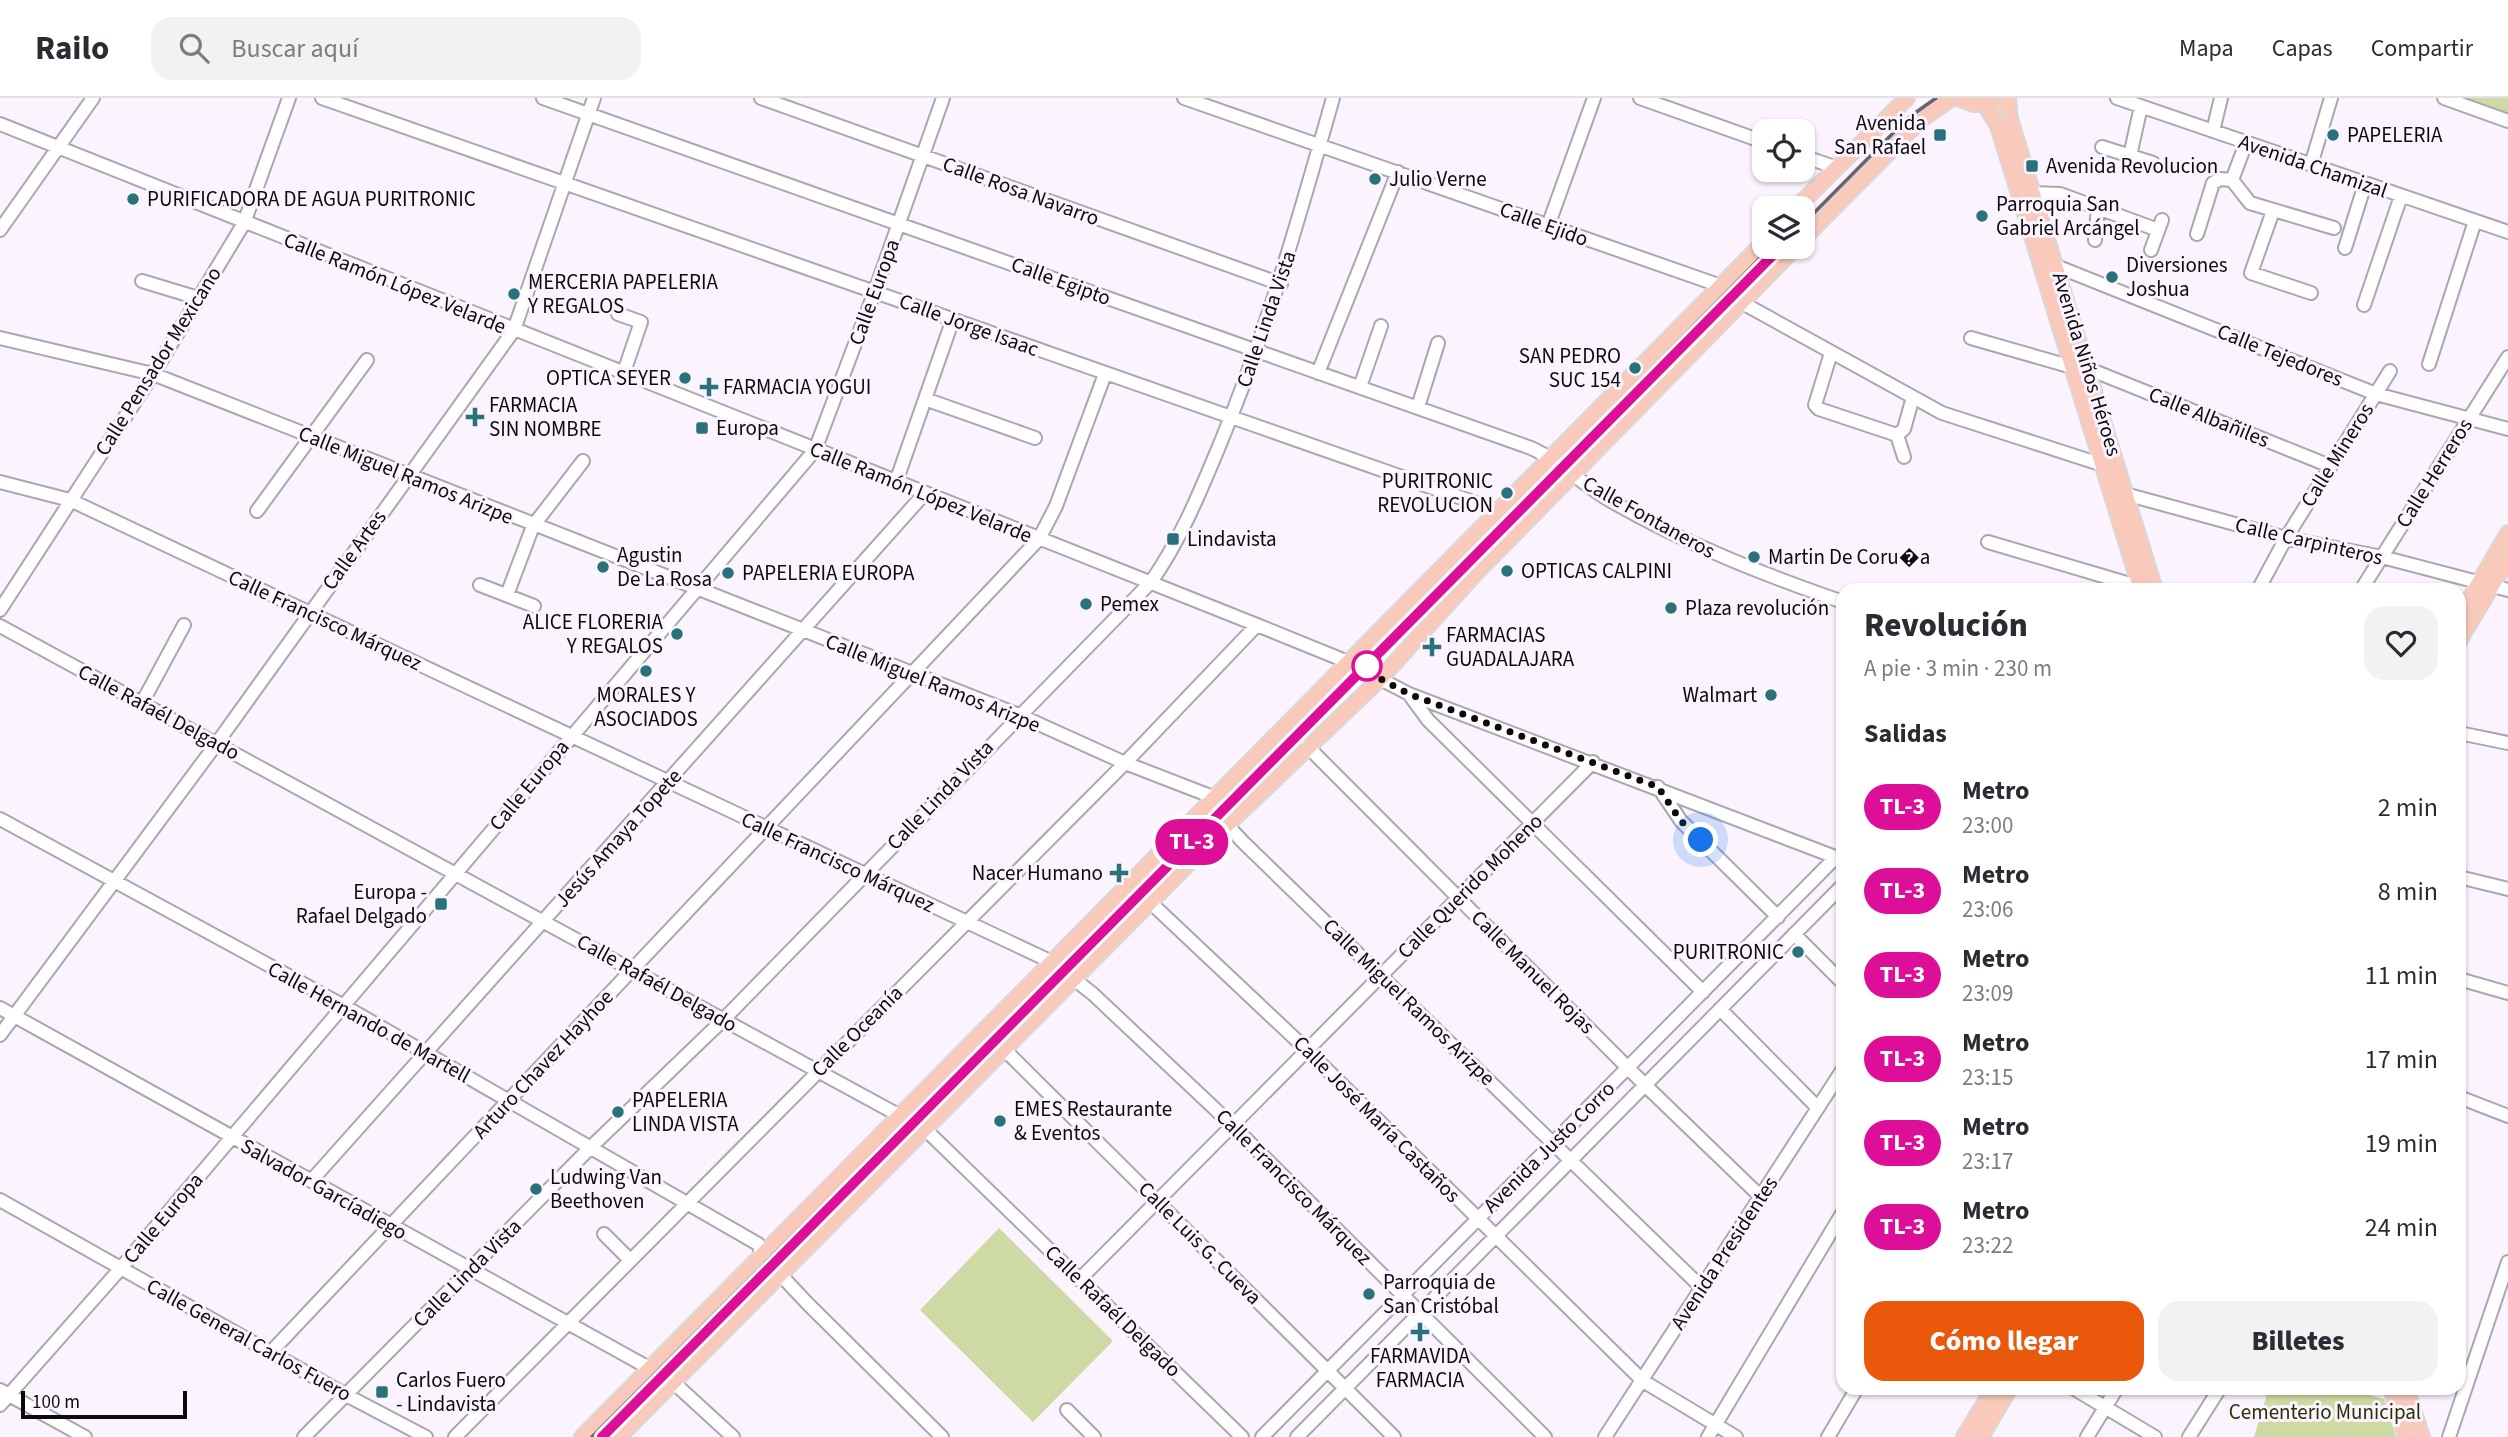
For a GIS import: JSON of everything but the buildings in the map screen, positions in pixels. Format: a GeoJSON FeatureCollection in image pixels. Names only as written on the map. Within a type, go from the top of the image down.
{"type":"FeatureCollection","features":[{"type":"Feature","properties":{"kind":"main road"},"geometry":{"type":"LineString","coordinates":[[1807,196],[1907,98]]}},
{"type":"Feature","properties":{"kind":"main road"},"geometry":{"type":"LineString","coordinates":[[1815,227],[1922,120],[1952,98]]}},
{"type":"Feature","properties":{"kind":"main road"},"geometry":{"type":"LineString","coordinates":[[1958,98],[1985,105],[2008,98]]}},
{"type":"Feature","properties":{"kind":"main road","name":"Avenida Niños Héroes"},"geometry":{"type":"LineString","coordinates":[[2008,98],[2010,119],[2127,494],[2144,583]]}},
{"type":"Feature","properties":{"kind":"main road","name":"Avenida Niños Héroes"},"geometry":{"type":"LineString","coordinates":[[1985,105],[1997,126],[2110,490],[2143,583]]}},
{"type":"Feature","properties":{"kind":"main road"},"geometry":{"type":"LineString","coordinates":[[582,1437],[1496,510],[1752,254]]}},
{"type":"Feature","properties":{"kind":"main road"},"geometry":{"type":"LineString","coordinates":[[619,1437],[1227,825],[1380,678],[1476,573],[1784,259]]}},
{"type":"Feature","properties":{"kind":"main road"},"geometry":{"type":"LineString","coordinates":[[2466,626],[2508,533]]}},
{"type":"Feature","properties":{"kind":"main road"},"geometry":{"type":"LineString","coordinates":[[2466,608],[2508,559]]}},
{"type":"Feature","properties":{"kind":"main road"},"geometry":{"type":"LineString","coordinates":[[1964,1437],[1990,1395]]}},
{"type":"Feature","properties":{"kind":"main road"},"geometry":{"type":"LineString","coordinates":[[1981,1437],[2006,1395]]}},
{"type":"Feature","properties":{"kind":"main road"},"geometry":{"type":"LineString","coordinates":[[2393,1395],[2406,1437]]}},
{"type":"Feature","properties":{"kind":"main road"},"geometry":{"type":"LineString","coordinates":[[2408,1395],[2422,1437]]}},
{"type":"Feature","properties":{"kind":"street"},"geometry":{"type":"LineString","coordinates":[[0,230],[93,98]]}},
{"type":"Feature","properties":{"kind":"street","name":"Calle Pensador Mexicano"},"geometry":{"type":"LineString","coordinates":[[0,610],[153,374],[244,223],[289,98]]}},
{"type":"Feature","properties":{"kind":"street","name":"Calle Jorge Isaac"},"geometry":{"type":"LineString","coordinates":[[322,98],[1496,510]]}},
{"type":"Feature","properties":{"kind":"street","name":"Calle Egipto"},"geometry":{"type":"LineString","coordinates":[[543,98],[1531,448],[1551,458],[1574,475]]}},
{"type":"Feature","properties":{"kind":"street","name":"Calle Artes"},"geometry":{"type":"LineString","coordinates":[[0,1035],[217,743],[514,330],[594,98]]}},
{"type":"Feature","properties":{"kind":"street","name":"Calle Rosa Navarro"},"geometry":{"type":"LineString","coordinates":[[761,98],[1281,284]]}},
{"type":"Feature","properties":{"kind":"street","name":"Calle Europa"},"geometry":{"type":"LineString","coordinates":[[3,1397],[121,1268],[815,450],[875,292],[943,98]]}},
{"type":"Feature","properties":{"kind":"street","name":"Calle Ejido"},"geometry":{"type":"LineString","coordinates":[[1184,98],[1721,286],[1742,303]]}},
{"type":"Feature","properties":{"kind":"street","name":"Calle Linda Vista"},"geometry":{"type":"LineString","coordinates":[[304,1437],[590,1148],[723,1020],[1151,582],[1171,555],[1190,515],[1258,352],[1281,284],[1333,98]]}},
{"type":"Feature","properties":{"kind":"street"},"geometry":{"type":"LineString","coordinates":[[1548,226],[1594,98]]}},
{"type":"Feature","properties":{"kind":"street"},"geometry":{"type":"LineString","coordinates":[[1640,98],[1752,138]]}},
{"type":"Feature","properties":{"kind":"street","name":"Avenida Chamizal"},"geometry":{"type":"LineString","coordinates":[[2117,98],[2508,232]]}},
{"type":"Feature","properties":{"kind":"street"},"geometry":{"type":"LineString","coordinates":[[2213,131],[2221,98]]}},
{"type":"Feature","properties":{"kind":"street"},"geometry":{"type":"LineString","coordinates":[[2311,165],[2331,98]]}},
{"type":"Feature","properties":{"kind":"street"},"geometry":{"type":"LineString","coordinates":[[2444,98],[2508,121]]}},
{"type":"Feature","properties":{"kind":"street"},"geometry":{"type":"LineString","coordinates":[[2130,156],[2141,106]]}},
{"type":"Feature","properties":{"kind":"street","name":"Calle Ramón López Velarde"},"geometry":{"type":"LineString","coordinates":[[0,124],[1151,582],[1348,662],[1409,694],[1836,856]]}},
{"type":"Feature","properties":{"kind":"street"},"geometry":{"type":"LineString","coordinates":[[2232,180],[2246,143]]}},
{"type":"Feature","properties":{"kind":"street"},"geometry":{"type":"LineString","coordinates":[[2102,146],[2153,163]]}},
{"type":"Feature","properties":{"kind":"street"},"geometry":{"type":"LineString","coordinates":[[1815,160],[1835,167]]}},
{"type":"Feature","properties":{"kind":"street"},"geometry":{"type":"LineString","coordinates":[[1318,373],[1398,172]]}},
{"type":"Feature","properties":{"kind":"street"},"geometry":{"type":"LineString","coordinates":[[2197,234],[2213,183],[2220,179],[2232,180],[2248,202],[2334,228]]}},
{"type":"Feature","properties":{"kind":"street"},"geometry":{"type":"LineString","coordinates":[[2345,248],[2365,184]]}},
{"type":"Feature","properties":{"kind":"street"},"geometry":{"type":"LineString","coordinates":[[2033,193],[2060,194],[2098,208],[2160,225],[2151,250]]}},
{"type":"Feature","properties":{"kind":"street"},"geometry":{"type":"LineString","coordinates":[[2364,305],[2401,196]]}},
{"type":"Feature","properties":{"kind":"street"},"geometry":{"type":"LineString","coordinates":[[2095,240],[2098,208]]}},
{"type":"Feature","properties":{"kind":"street"},"geometry":{"type":"LineString","coordinates":[[2273,211],[2251,273],[2311,293]]}},
{"type":"Feature","properties":{"kind":"street"},"geometry":{"type":"LineString","coordinates":[[2429,363],[2475,221]]}},
{"type":"Feature","properties":{"kind":"street","name":"Calle Tejedores"},"geometry":{"type":"LineString","coordinates":[[2056,266],[2376,394],[2508,429]]}},
{"type":"Feature","properties":{"kind":"street"},"geometry":{"type":"LineString","coordinates":[[142,281],[198,298]]}},
{"type":"Feature","properties":{"kind":"street"},"geometry":{"type":"LineString","coordinates":[[1742,303],[1942,412],[2103,465]]}},
{"type":"Feature","properties":{"kind":"street"},"geometry":{"type":"LineString","coordinates":[[618,314],[641,322],[624,372]]}},
{"type":"Feature","properties":{"kind":"street"},"geometry":{"type":"LineString","coordinates":[[896,482],[953,318]]}},
{"type":"Feature","properties":{"kind":"street"},"geometry":{"type":"LineString","coordinates":[[1360,387],[1381,326]]}},
{"type":"Feature","properties":{"kind":"street","name":"Calle Miguel Ramos Arizpe"},"geometry":{"type":"LineString","coordinates":[[0,338],[153,374],[408,477],[1019,715],[1125,763],[1213,797],[1227,825],[1701,1287]]}},
{"type":"Feature","properties":{"kind":"street"},"geometry":{"type":"LineString","coordinates":[[1971,338],[2072,367]]}},
{"type":"Feature","properties":{"kind":"street"},"geometry":{"type":"LineString","coordinates":[[1418,407],[1437,343]]}},
{"type":"Feature","properties":{"kind":"street"},"geometry":{"type":"LineString","coordinates":[[1830,353],[1815,405],[1819,409],[1897,435]]}},
{"type":"Feature","properties":{"kind":"street","name":"Calle Herreros"},"geometry":{"type":"LineString","coordinates":[[2365,583],[2508,357]]}},
{"type":"Feature","properties":{"kind":"street"},"geometry":{"type":"LineString","coordinates":[[257,511],[367,360]]}},
{"type":"Feature","properties":{"kind":"street","name":"Calle Albañiles"},"geometry":{"type":"LineString","coordinates":[[2089,369],[2330,466]]}},
{"type":"Feature","properties":{"kind":"street","name":"Calle Mineros"},"geometry":{"type":"LineString","coordinates":[[2262,583],[2286,538],[2390,371]]}},
{"type":"Feature","properties":{"kind":"street","name":"Arturo Chavez Hayhoe"},"geometry":{"type":"LineString","coordinates":[[270,1353],[1039,539],[1056,506],[1105,374]]}},
{"type":"Feature","properties":{"kind":"street"},"geometry":{"type":"LineString","coordinates":[[1897,435],[1904,429],[1913,397]]}},
{"type":"Feature","properties":{"kind":"street"},"geometry":{"type":"LineString","coordinates":[[925,399],[1035,438]]}},
{"type":"Feature","properties":{"kind":"street"},"geometry":{"type":"LineString","coordinates":[[1897,435],[1904,457]]}},
{"type":"Feature","properties":{"kind":"street"},"geometry":{"type":"LineString","coordinates":[[507,595],[533,526],[583,461]]}},
{"type":"Feature","properties":{"kind":"street","name":"Calle Fontaneros"},"geometry":{"type":"LineString","coordinates":[[1574,475],[1609,500],[1707,552],[1836,599]]}},
{"type":"Feature","properties":{"kind":"street","name":"Calle Francisco Márquez"},"geometry":{"type":"LineString","coordinates":[[0,482],[70,500],[1052,962],[1233,1125],[1545,1437]]}},
{"type":"Feature","properties":{"kind":"street","name":"Calle Carpinteros"},"geometry":{"type":"LineString","coordinates":[[2110,490],[2286,538],[2382,557],[2508,590]]}},
{"type":"Feature","properties":{"kind":"street","name":"Jesús Amaya Topete"},"geometry":{"type":"LineString","coordinates":[[310,1181],[925,493]]}},
{"type":"Feature","properties":{"kind":"street"},"geometry":{"type":"LineString","coordinates":[[1988,542],[2125,583]]}},
{"type":"Feature","properties":{"kind":"street"},"geometry":{"type":"LineString","coordinates":[[480,585],[534,606]]}},
{"type":"Feature","properties":{"kind":"street"},"geometry":{"type":"LineString","coordinates":[[142,703],[184,625]]}},
{"type":"Feature","properties":{"kind":"street","name":"Calle Oceanía"},"geometry":{"type":"LineString","coordinates":[[455,1437],[1125,763],[1257,625]]}},
{"type":"Feature","properties":{"kind":"street","name":"Calle Rafaél Delgado"},"geometry":{"type":"LineString","coordinates":[[0,626],[926,1130],[1242,1437]]}},
{"type":"Feature","properties":{"kind":"street"},"geometry":{"type":"LineString","coordinates":[[1409,694],[1428,720],[1703,992]]}},
{"type":"Feature","properties":{"kind":"street"},"geometry":{"type":"LineString","coordinates":[[2466,734],[2508,743]]}},
{"type":"Feature","properties":{"kind":"street","name":"Calle Manuel Rojas"},"geometry":{"type":"LineString","coordinates":[[1307,746],[1645,1085],[1761,1197]]}},
{"type":"Feature","properties":{"kind":"street","name":"Calle Querido Moheno"},"geometry":{"type":"LineString","coordinates":[[1081,1278],[1592,762]]}},
{"type":"Feature","properties":{"kind":"street"},"geometry":{"type":"LineString","coordinates":[[1658,787],[1681,821],[1778,917]]}},
{"type":"Feature","properties":{"kind":"street","name":"Calle Hernando de Martell"},"geometry":{"type":"LineString","coordinates":[[0,819],[344,1006],[758,1244],[762,1255],[780,1275],[942,1437]]}},
{"type":"Feature","properties":{"kind":"street","name":"Avenida Justo Corro"},"geometry":{"type":"LineString","coordinates":[[1262,1437],[1703,992],[1836,862]]}},
{"type":"Feature","properties":{"kind":"street"},"geometry":{"type":"LineString","coordinates":[[2466,879],[2508,889]]}},
{"type":"Feature","properties":{"kind":"street","name":"Avenida Justo Corro"},"geometry":{"type":"LineString","coordinates":[[1297,1437],[1836,892]]}},
{"type":"Feature","properties":{"kind":"street","name":"Calle José María Castaños"},"geometry":{"type":"LineString","coordinates":[[1150,902],[1307,1050],[1643,1381],[1736,1437]]}},
{"type":"Feature","properties":{"kind":"street"},"geometry":{"type":"LineString","coordinates":[[1794,934],[1836,976]]}},
{"type":"Feature","properties":{"kind":"street"},"geometry":{"type":"LineString","coordinates":[[2466,981],[2508,993]]}},
{"type":"Feature","properties":{"kind":"street","name":"Salvador Garcíadiego"},"geometry":{"type":"LineString","coordinates":[[0,1008],[649,1368]]}},
{"type":"Feature","properties":{"kind":"street"},"geometry":{"type":"LineString","coordinates":[[1720,1009],[1818,1108]]}},
{"type":"Feature","properties":{"kind":"street","name":"Calle Luis G. Cueva"},"geometry":{"type":"LineString","coordinates":[[1005,1050],[1394,1437]]}},
{"type":"Feature","properties":{"kind":"street","name":"Avenida Presidentes"},"geometry":{"type":"LineString","coordinates":[[1605,1437],[1836,1080]]}},
{"type":"Feature","properties":{"kind":"street"},"geometry":{"type":"LineString","coordinates":[[2466,1100],[2508,1116]]}},
{"type":"Feature","properties":{"kind":"street","name":"Calle General Carlos Fuero"},"geometry":{"type":"LineString","coordinates":[[0,1200],[270,1353],[426,1437]]}},
{"type":"Feature","properties":{"kind":"street"},"geometry":{"type":"LineString","coordinates":[[1708,1437],[1836,1224]]}},
{"type":"Feature","properties":{"kind":"street"},"geometry":{"type":"LineString","coordinates":[[604,1234],[630,1261]]}},
{"type":"Feature","properties":{"kind":"street"},"geometry":{"type":"LineString","coordinates":[[2466,1387],[2508,1262]]}},
{"type":"Feature","properties":{"kind":"street"},"geometry":{"type":"LineString","coordinates":[[673,1382],[733,1437]]}},
{"type":"Feature","properties":{"kind":"street"},"geometry":{"type":"LineString","coordinates":[[1828,1437],[1853,1395]]}},
{"type":"Feature","properties":{"kind":"street"},"geometry":{"type":"LineString","coordinates":[[2085,1395],[2155,1437]]}},
{"type":"Feature","properties":{"kind":"street"},"geometry":{"type":"LineString","coordinates":[[2087,1437],[2113,1395]]}},
{"type":"Feature","properties":{"kind":"street"},"geometry":{"type":"LineString","coordinates":[[2189,1437],[2216,1395]]}},
{"type":"Feature","properties":{"kind":"street"},"geometry":{"type":"LineString","coordinates":[[2449,1437],[2463,1395]]}},
{"type":"Feature","properties":{"kind":"street"},"geometry":{"type":"LineString","coordinates":[[3,1397],[85,1437]]}},
{"type":"Feature","properties":{"kind":"street"},"geometry":{"type":"LineString","coordinates":[[1067,1410],[1094,1437]]}},
{"type":"Feature","properties":{"kind":"green space"},"geometry":{"type":"Polygon","coordinates":[[[2448,98],[2508,98],[2508,119],[2448,98]]]}},
{"type":"Feature","properties":{"kind":"green space"},"geometry":{"type":"Polygon","coordinates":[[[999,1228],[1113,1341],[1033,1422],[920,1310],[999,1228]]]}},
{"type":"Feature","properties":{"kind":"green space","name":"Cementerio Municipal"},"geometry":{"type":"Polygon","coordinates":[[[2267,1395],[2369,1395],[2384,1399],[2396,1437],[2254,1437],[2267,1395]]]}},
{"type":"Feature","properties":{"kind":"railway"},"geometry":{"type":"LineString","coordinates":[[1815,212],[1908,118],[1936,98]]}},
{"type":"Feature","properties":{"kind":"railway"},"geometry":{"type":"LineString","coordinates":[[592,1437],[1351,675],[1759,259]]}},
{"type":"Feature","properties":{"kind":"metro line","name":"TL-3"},"geometry":{"type":"LineString","coordinates":[[602,1437],[1769,259]]}},
{"type":"Feature","properties":{"kind":"place","name":"Avenida San Rafael"},"geometry":{"type":"Point","coordinates":[1940,135]}},
{"type":"Feature","properties":{"kind":"place","name":"PAPELERIA"},"geometry":{"type":"Point","coordinates":[2333,135]}},
{"type":"Feature","properties":{"kind":"place","name":"Avenida Revolucion"},"geometry":{"type":"Point","coordinates":[2032,166]}},
{"type":"Feature","properties":{"kind":"place","name":"Julio Verne"},"geometry":{"type":"Point","coordinates":[1375,179]}},
{"type":"Feature","properties":{"kind":"place","name":"PURIFICADORA DE AGUA PURITRONIC"},"geometry":{"type":"Point","coordinates":[133,199]}},
{"type":"Feature","properties":{"kind":"place","name":"Parroquia San Gabriel Arcángel"},"geometry":{"type":"Point","coordinates":[1982,216]}},
{"type":"Feature","properties":{"kind":"place","name":"Diversiones Joshua"},"geometry":{"type":"Point","coordinates":[2112,277]}},
{"type":"Feature","properties":{"kind":"place","name":"MERCERIA PAPELERIA Y REGALOS"},"geometry":{"type":"Point","coordinates":[514,294]}},
{"type":"Feature","properties":{"kind":"place","name":"SAN PEDRO SUC 154"},"geometry":{"type":"Point","coordinates":[1635,368]}},
{"type":"Feature","properties":{"kind":"place","name":"OPTICA SEYER"},"geometry":{"type":"Point","coordinates":[685,378]}},
{"type":"Feature","properties":{"kind":"place","name":"FARMACIA YOGUI"},"geometry":{"type":"Point","coordinates":[709,387]}},
{"type":"Feature","properties":{"kind":"place","name":"FARMACIA SIN NOMBRE"},"geometry":{"type":"Point","coordinates":[475,417]}},
{"type":"Feature","properties":{"kind":"place","name":"Europa"},"geometry":{"type":"Point","coordinates":[702,428]}},
{"type":"Feature","properties":{"kind":"place","name":"PURITRONIC REVOLUCION"},"geometry":{"type":"Point","coordinates":[1507,493]}},
{"type":"Feature","properties":{"kind":"place","name":"Lindavista"},"geometry":{"type":"Point","coordinates":[1173,539]}},
{"type":"Feature","properties":{"kind":"place","name":"Martin De Coru�a"},"geometry":{"type":"Point","coordinates":[1754,557]}},
{"type":"Feature","properties":{"kind":"place","name":"Agustin De La Rosa"},"geometry":{"type":"Point","coordinates":[603,567]}},
{"type":"Feature","properties":{"kind":"place","name":"OPTICAS CALPINI"},"geometry":{"type":"Point","coordinates":[1507,571]}},
{"type":"Feature","properties":{"kind":"place","name":"PAPELERIA EUROPA"},"geometry":{"type":"Point","coordinates":[728,573]}},
{"type":"Feature","properties":{"kind":"place","name":"Pemex"},"geometry":{"type":"Point","coordinates":[1086,604]}},
{"type":"Feature","properties":{"kind":"place","name":"Plaza revolución"},"geometry":{"type":"Point","coordinates":[1671,608]}},
{"type":"Feature","properties":{"kind":"place","name":"ALICE FLORERIA Y REGALOS"},"geometry":{"type":"Point","coordinates":[677,634]}},
{"type":"Feature","properties":{"kind":"place","name":"FARMACIAS GUADALAJARA"},"geometry":{"type":"Point","coordinates":[1432,647]}},
{"type":"Feature","properties":{"kind":"place","name":"MORALES Y ASOCIADOS"},"geometry":{"type":"Point","coordinates":[646,671]}},
{"type":"Feature","properties":{"kind":"place","name":"Walmart"},"geometry":{"type":"Point","coordinates":[1771,695]}},
{"type":"Feature","properties":{"kind":"place","name":"Nacer Humano"},"geometry":{"type":"Point","coordinates":[1119,873]}},
{"type":"Feature","properties":{"kind":"place","name":"Europa - Rafael Delgado"},"geometry":{"type":"Point","coordinates":[441,904]}},
{"type":"Feature","properties":{"kind":"place","name":"PURITRONIC"},"geometry":{"type":"Point","coordinates":[1798,952]}},
{"type":"Feature","properties":{"kind":"place","name":"PAPELERIA LINDA VISTA"},"geometry":{"type":"Point","coordinates":[618,1112]}},
{"type":"Feature","properties":{"kind":"place","name":"EMES Restaurante & Eventos"},"geometry":{"type":"Point","coordinates":[1000,1121]}},
{"type":"Feature","properties":{"kind":"place","name":"Ludwing Van Beethoven"},"geometry":{"type":"Point","coordinates":[536,1189]}},
{"type":"Feature","properties":{"kind":"place","name":"Parroquia de San Cristóbal"},"geometry":{"type":"Point","coordinates":[1369,1294]}},
{"type":"Feature","properties":{"kind":"place","name":"FARMAVIDA FARMACIA"},"geometry":{"type":"Point","coordinates":[1420,1332]}},
{"type":"Feature","properties":{"kind":"place","name":"Carlos Fuero - Lindavista"},"geometry":{"type":"Point","coordinates":[382,1392]}},
{"type":"Feature","properties":{"kind":"route"},"geometry":{"type":"LineString","coordinates":[[1367,666],[1364,670],[1409,694],[1658,787],[1681,821],[1701,840]]}}]}
